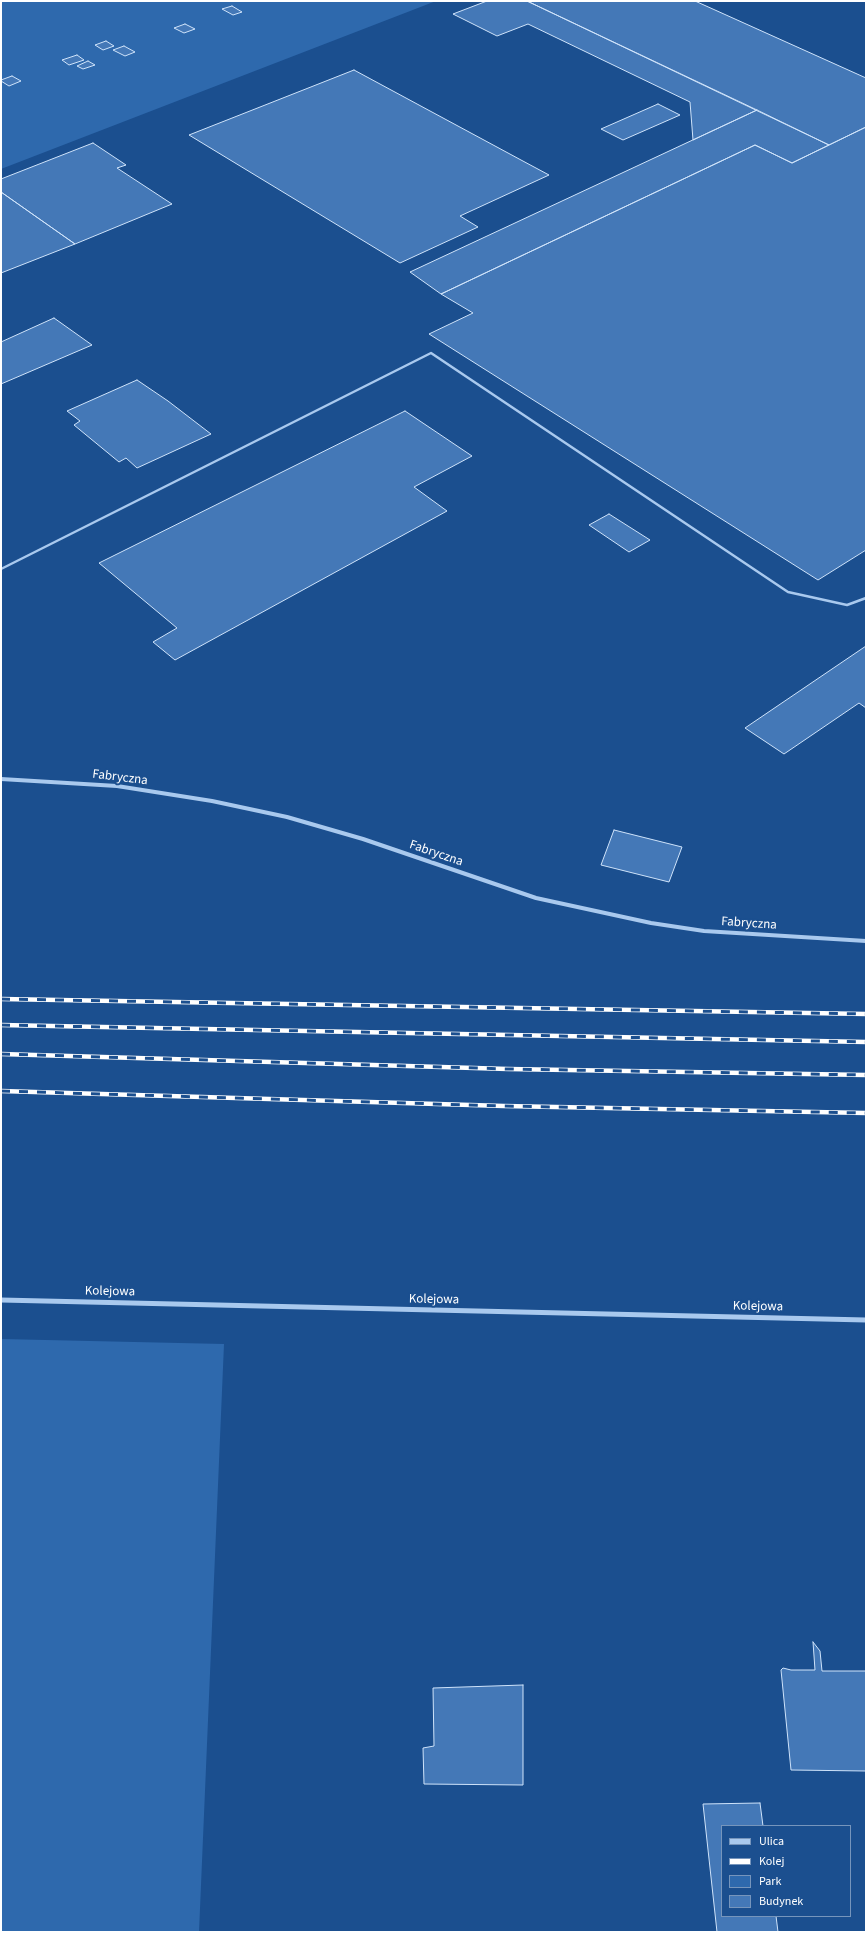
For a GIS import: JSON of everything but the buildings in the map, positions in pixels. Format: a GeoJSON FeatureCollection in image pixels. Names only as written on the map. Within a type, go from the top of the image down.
{"type":"FeatureCollection","features":[{"type":"Feature","properties":{"kind":"street","name":"Fabryczna"},"geometry":{"type":"LineString","coordinates":[[1,779],[118,786],[212,801],[287,817],[363,839],[536,898],[651,923],[704,931],[866,941]]}},
{"type":"Feature","properties":{"kind":"street","name":"Kolejowa"},"geometry":{"type":"LineString","coordinates":[[1,1300],[866,1320]]}},
{"type":"Feature","properties":{"kind":"lane"},"geometry":{"type":"LineString","coordinates":[[1,570],[432,353],[788,592],[847,605],[866,598]]}},
{"type":"Feature","properties":{"kind":"green space"},"geometry":{"type":"Polygon","coordinates":[[[1,1],[436,1],[1,169],[1,1]]]}},
{"type":"Feature","properties":{"kind":"green space"},"geometry":{"type":"Polygon","coordinates":[[[1,1339],[224,1344],[199,1932],[1,1932],[1,1339]]]}},
{"type":"Feature","properties":{"kind":"railway"},"geometry":{"type":"LineString","coordinates":[[1,999],[866,1014]]}},
{"type":"Feature","properties":{"kind":"railway"},"geometry":{"type":"LineString","coordinates":[[1,1025],[866,1042]]}},
{"type":"Feature","properties":{"kind":"railway"},"geometry":{"type":"LineString","coordinates":[[1,1054],[508,1069],[866,1075]]}},
{"type":"Feature","properties":{"kind":"railway"},"geometry":{"type":"LineString","coordinates":[[1,1091],[504,1106],[866,1113]]}}]}
